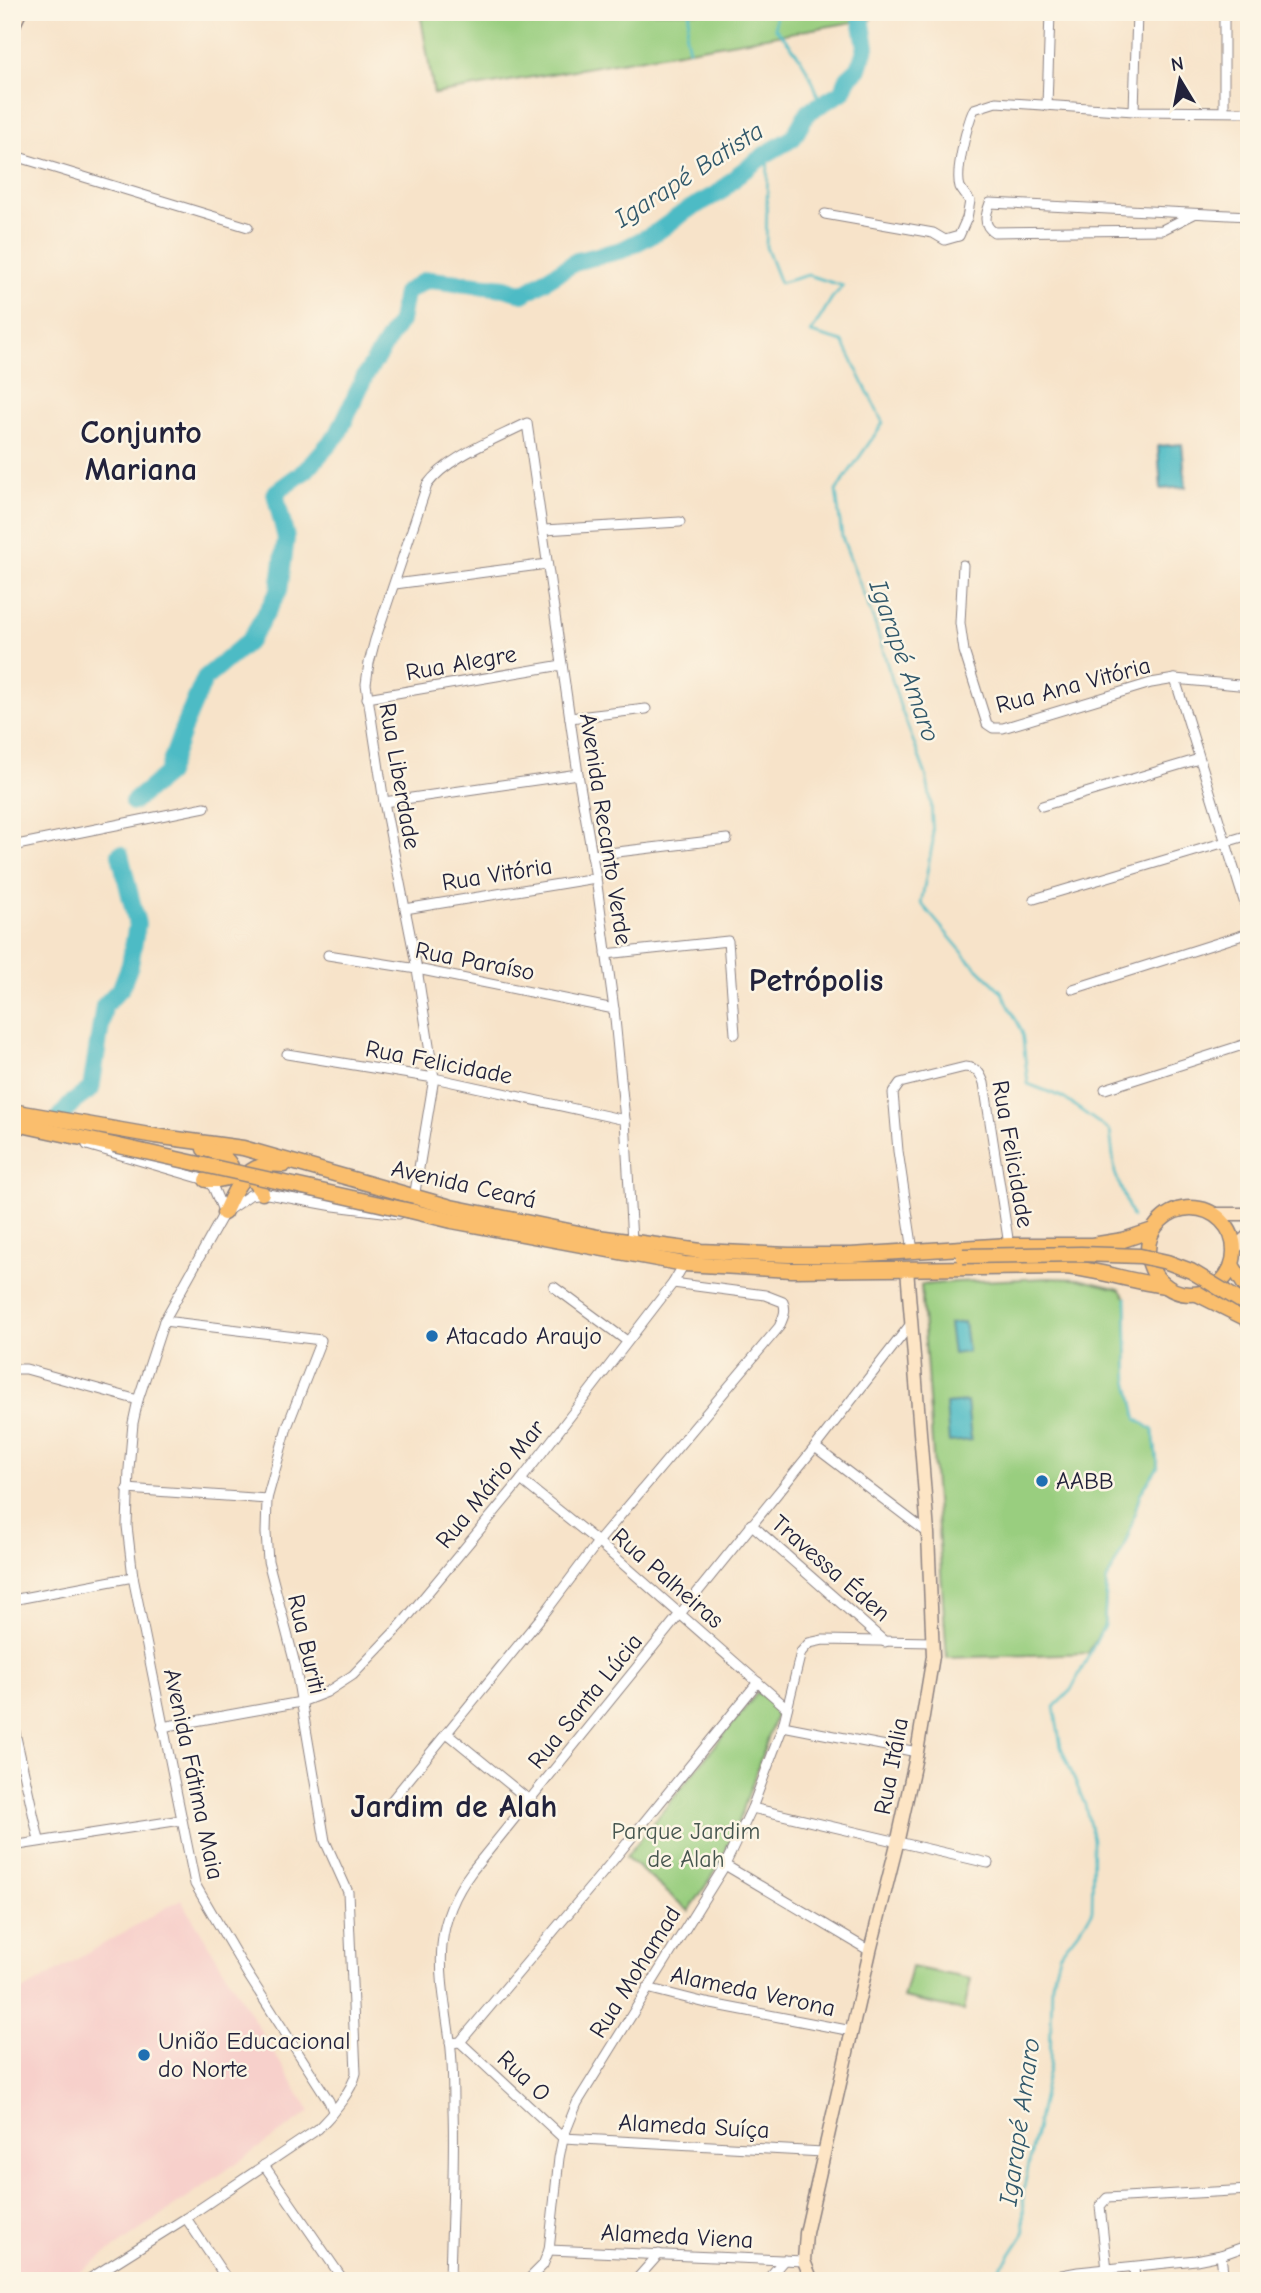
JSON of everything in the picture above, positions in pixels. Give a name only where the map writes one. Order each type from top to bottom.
[{"type":"main road","name":"Avenida Ceará","points":[[12,1111],[243,1148],[320,1171],[414,1208],[598,1237],[701,1251],[789,1255],[918,1251]]},
{"type":"main road","name":"Avenida Ceará","points":[[12,1123],[684,1264],[792,1270],[1065,1267],[1166,1286]]},
{"type":"main road","points":[[155,1136],[216,1152],[228,1160],[231,1166],[228,1178],[206,1180]]},
{"type":"main road","points":[[223,1213],[234,1191],[252,1168],[270,1163],[320,1171]]},
{"type":"main road","points":[[261,1166],[255,1183],[262,1193]]},
{"type":"main road","points":[[1197,1294],[1219,1284],[1232,1265],[1234,1249],[1227,1227],[1213,1214],[1193,1208],[1177,1210],[1163,1217],[1153,1230],[1148,1245],[1149,1261],[1155,1275],[1166,1286],[1181,1293],[1197,1294],[1249,1320]]},
{"type":"main road","points":[[918,1251],[1009,1245],[1107,1243],[1153,1230]]},
{"type":"main road","points":[[918,1251],[963,1256],[1140,1256],[1191,1271],[1249,1306]]},
{"type":"main road","points":[[1232,1265],[1249,1292]]},
{"type":"street","points":[[12,29],[20,12]]},
{"type":"street","points":[[1047,106],[1050,12]]},
{"type":"street","points":[[1134,111],[1137,12]]},
{"type":"street","points":[[1224,12],[1224,111]]},
{"type":"street","points":[[825,214],[933,233],[945,240],[959,236],[967,218],[970,201],[960,186],[962,147],[967,124],[974,109],[996,102],[1134,111],[1249,112]]},
{"type":"street","points":[[12,155],[248,227]]},
{"type":"street","points":[[1194,214],[1163,230],[994,232],[987,226],[986,216],[990,203],[1249,216]]},
{"type":"street","name":"Avenida Recanto Verde","points":[[527,423],[614,1009],[625,1120],[632,1241]]},
{"type":"street","name":"Rua Liberdade","points":[[414,1208],[434,1078],[417,969],[384,802],[367,698],[369,663],[427,485],[435,474],[527,423]]},
{"type":"street","points":[[544,530],[680,522]]},
{"type":"street","points":[[395,584],[547,564]]},
{"type":"street","name":"Rua Ana Vitória","points":[[963,565],[960,623],[964,651],[987,724],[993,728],[1003,729],[1151,683],[1175,679],[1249,686]]},
{"type":"street","name":"Rua Alegre","points":[[367,698],[562,665]]},
{"type":"street","points":[[1175,679],[1249,917]]},
{"type":"street","points":[[570,718],[646,709]]},
{"type":"street","points":[[1042,806],[1199,759]]},
{"type":"street","points":[[384,802],[578,774]]},
{"type":"street","points":[[12,846],[205,807]]},
{"type":"street","points":[[1034,899],[1249,835]]},
{"type":"street","points":[[592,855],[727,839]]},
{"type":"street","name":"Rua Vitória","points":[[405,909],[596,878]]},
{"type":"street","points":[[1073,989],[1249,933]]},
{"type":"street","points":[[606,954],[728,941],[735,1034]]},
{"type":"street","name":"Rua Paraíso","points":[[328,955],[417,969],[614,1009]]},
{"type":"street","points":[[1105,1089],[1249,1043]]},
{"type":"street","name":"Rua Felicidade","points":[[287,1054],[434,1078],[625,1120]]},
{"type":"street","name":"Rua Felicidade","points":[[918,1251],[898,1151],[892,1093],[900,1083],[965,1067],[974,1068],[980,1073],[984,1083],[1009,1245]]},
{"type":"street","name":"Avenida Ceará","points":[[68,1135],[83,1144],[206,1180]]},
{"type":"street","points":[[206,1180],[213,1187],[223,1213],[250,1195],[262,1193]]},
{"type":"street","name":"Avenida Ceará","points":[[262,1193],[397,1214],[414,1208]]},
{"type":"street","name":"Avenida Fátima Maia","points":[[223,1213],[164,1321],[138,1400],[133,1423],[127,1489],[127,1526],[133,1577],[195,1884],[332,2111]]},
{"type":"street","points":[[1213,1214],[1249,1214]]},
{"type":"street","points":[[1234,1249],[1249,1236]]},
{"type":"street","name":"Rua Mário Mar","points":[[162,1727],[301,1702],[327,1692],[353,1675],[400,1626],[522,1480],[673,1283],[684,1264]]},
{"type":"street","name":"Rua Itália","points":[[804,2261],[806,2233],[823,2152],[917,1752],[933,1642],[928,1533],[907,1269]]},
{"type":"street","points":[[392,1800],[547,1610],[598,1542],[779,1327],[785,1313],[783,1302],[765,1295],[673,1283]]},
{"type":"street","points":[[554,1287],[627,1341]]},
{"type":"street","name":"Rua Buriti","points":[[164,1321],[321,1340],[287,1427],[267,1499],[266,1533],[268,1561],[295,1664],[325,1841],[348,1892],[356,2073],[351,2089],[332,2111]]},
{"type":"street","name":"Rua Santa Lúcia","points":[[450,2281],[455,2043],[441,1982],[441,1957],[449,1910],[458,1889],[911,1325]]},
{"type":"street","points":[[12,1369],[26,1369],[138,1400]]},
{"type":"street","points":[[815,1447],[928,1533]]},
{"type":"street","name":"Rua Palheiras","points":[[522,1480],[598,1542],[787,1708]]},
{"type":"street","points":[[127,1489],[267,1499]]},
{"type":"street","name":"Travessa Éden","points":[[751,1524],[885,1642]]},
{"type":"street","points":[[12,1600],[133,1577]]},
{"type":"street","name":"Rua Mohamad","points":[[549,2249],[563,2138],[581,2096],[725,1865],[752,1808],[783,1726],[801,1652],[809,1643],[823,1640],[933,1642]]},
{"type":"street","points":[[455,2043],[610,1864],[758,1682]]},
{"type":"street","points":[[12,1719],[39,1840]]},
{"type":"street","points":[[783,1726],[917,1752]]},
{"type":"street","points":[[447,1732],[529,1801]]},
{"type":"street","points":[[752,1808],[988,1863]]},
{"type":"street","points":[[12,1846],[181,1821]]},
{"type":"street","points":[[725,1865],[870,1951]]},
{"type":"street","name":"Alameda Verona","points":[[647,1988],[706,2003],[852,2031]]},
{"type":"street","name":"Rua O","points":[[455,2043],[563,2138]]},
{"type":"street","points":[[86,2281],[186,2218],[318,2129],[332,2111]]},
{"type":"street","name":"Alameda Suíça","points":[[563,2138],[823,2152]]},
{"type":"street","points":[[264,2165],[344,2281]]},
{"type":"street","points":[[1107,2270],[1100,2206],[1107,2198],[1249,2190]]},
{"type":"street","points":[[186,2218],[228,2281]]},
{"type":"street","points":[[1049,2281],[1062,2275],[1221,2255],[1249,2245]]},
{"type":"street","points":[[527,2281],[543,2265],[549,2249]]},
{"type":"street","name":"Alameda Viena","points":[[549,2249],[804,2261]]},
{"type":"street","points":[[635,2281],[659,2254]]},
{"type":"street","points":[[1221,2255],[1224,2281]]},
{"type":"street","points":[[766,2281],[784,2260]]},
{"type":"street","points":[[804,2261],[812,2281]]},
{"type":"street","points":[[1134,2267],[1135,2281]]},
{"type":"shaded area","name":"União Educacional do Norte","points":[[181,1899],[310,2112],[67,2281],[12,2281],[12,1997]]},
{"type":"green space","points":[[420,12],[870,12],[871,19],[434,94]]},
{"type":"green space","name":"AABB","points":[[1048,1278],[1078,1279],[1119,1289],[1126,1298],[1128,1379],[1137,1419],[1153,1430],[1158,1467],[1140,1494],[1127,1541],[1107,1580],[1104,1626],[1088,1653],[947,1658],[921,1285]]},
{"type":"green space","name":"Parque Jardim de Alah","points":[[758,1692],[778,1709],[742,1813],[720,1864],[689,1911],[626,1857]]},
{"type":"green space","points":[[911,1967],[971,1979],[964,2011],[903,1998]]},
{"type":"water","points":[[1182,444],[1186,487],[1161,489],[1158,446]]},
{"type":"water","points":[[964,1322],[968,1352],[953,1354],[949,1324]]},
{"type":"water","points":[[967,1402],[971,1440],[949,1442],[946,1404]]},
{"type":"waterway","points":[[689,50],[686,36],[690,12]]},
{"type":"waterway","points":[[776,12],[775,28],[804,64],[814,83],[820,105]]},
{"type":"waterway","name":"Igarapé Batista","points":[[133,802],[167,774],[205,678],[250,640],[279,591],[286,538],[275,493],[306,470],[338,434],[365,376],[400,321],[405,293],[430,280],[505,288],[523,294],[577,261],[622,250],[657,232],[686,211],[720,192],[766,154],[793,138],[808,112],[842,92],[848,78],[859,68],[866,47],[860,12]]},
{"type":"waterway","name":"Igarapé Amaro","points":[[768,154],[766,247],[780,283],[808,275],[843,286],[832,298],[811,333],[843,342],[883,423],[836,491],[842,537],[875,624],[900,706],[926,775],[931,802],[933,841],[921,903],[969,960],[1001,991],[1022,1031],[1028,1084],[1062,1097],[1110,1131],[1115,1173],[1132,1217]]},
{"type":"waterway","name":"Igarapé Batista","points":[[58,1120],[72,1103],[91,1089],[104,1006],[121,988],[130,965],[137,924],[120,854]]},
{"type":"waterway","name":"Igarapé Amaro","points":[[988,2281],[1005,2262],[1024,2233],[1023,2192],[1050,2064],[1052,1982],[1059,1955],[1092,1913],[1093,1839],[1085,1805],[1061,1747],[1054,1707],[1071,1690],[1104,1626],[1107,1580],[1127,1541],[1140,1494],[1158,1467],[1153,1430],[1137,1419],[1128,1379],[1126,1298]]},
{"type":"place","name":"Atacado Araujo","points":[[432,1336]]},
{"type":"place","name":"AABB","points":[[1042,1481]]},
{"type":"place","name":"União Educacional do Norte","points":[[144,2055]]},
{"type":"district","name":"Conjunto Mariana","points":[[141,450]]},
{"type":"district","name":"Petrópolis","points":[[816,980]]},
{"type":"district","name":"Jardim de Alah","points":[[454,1806]]}]
